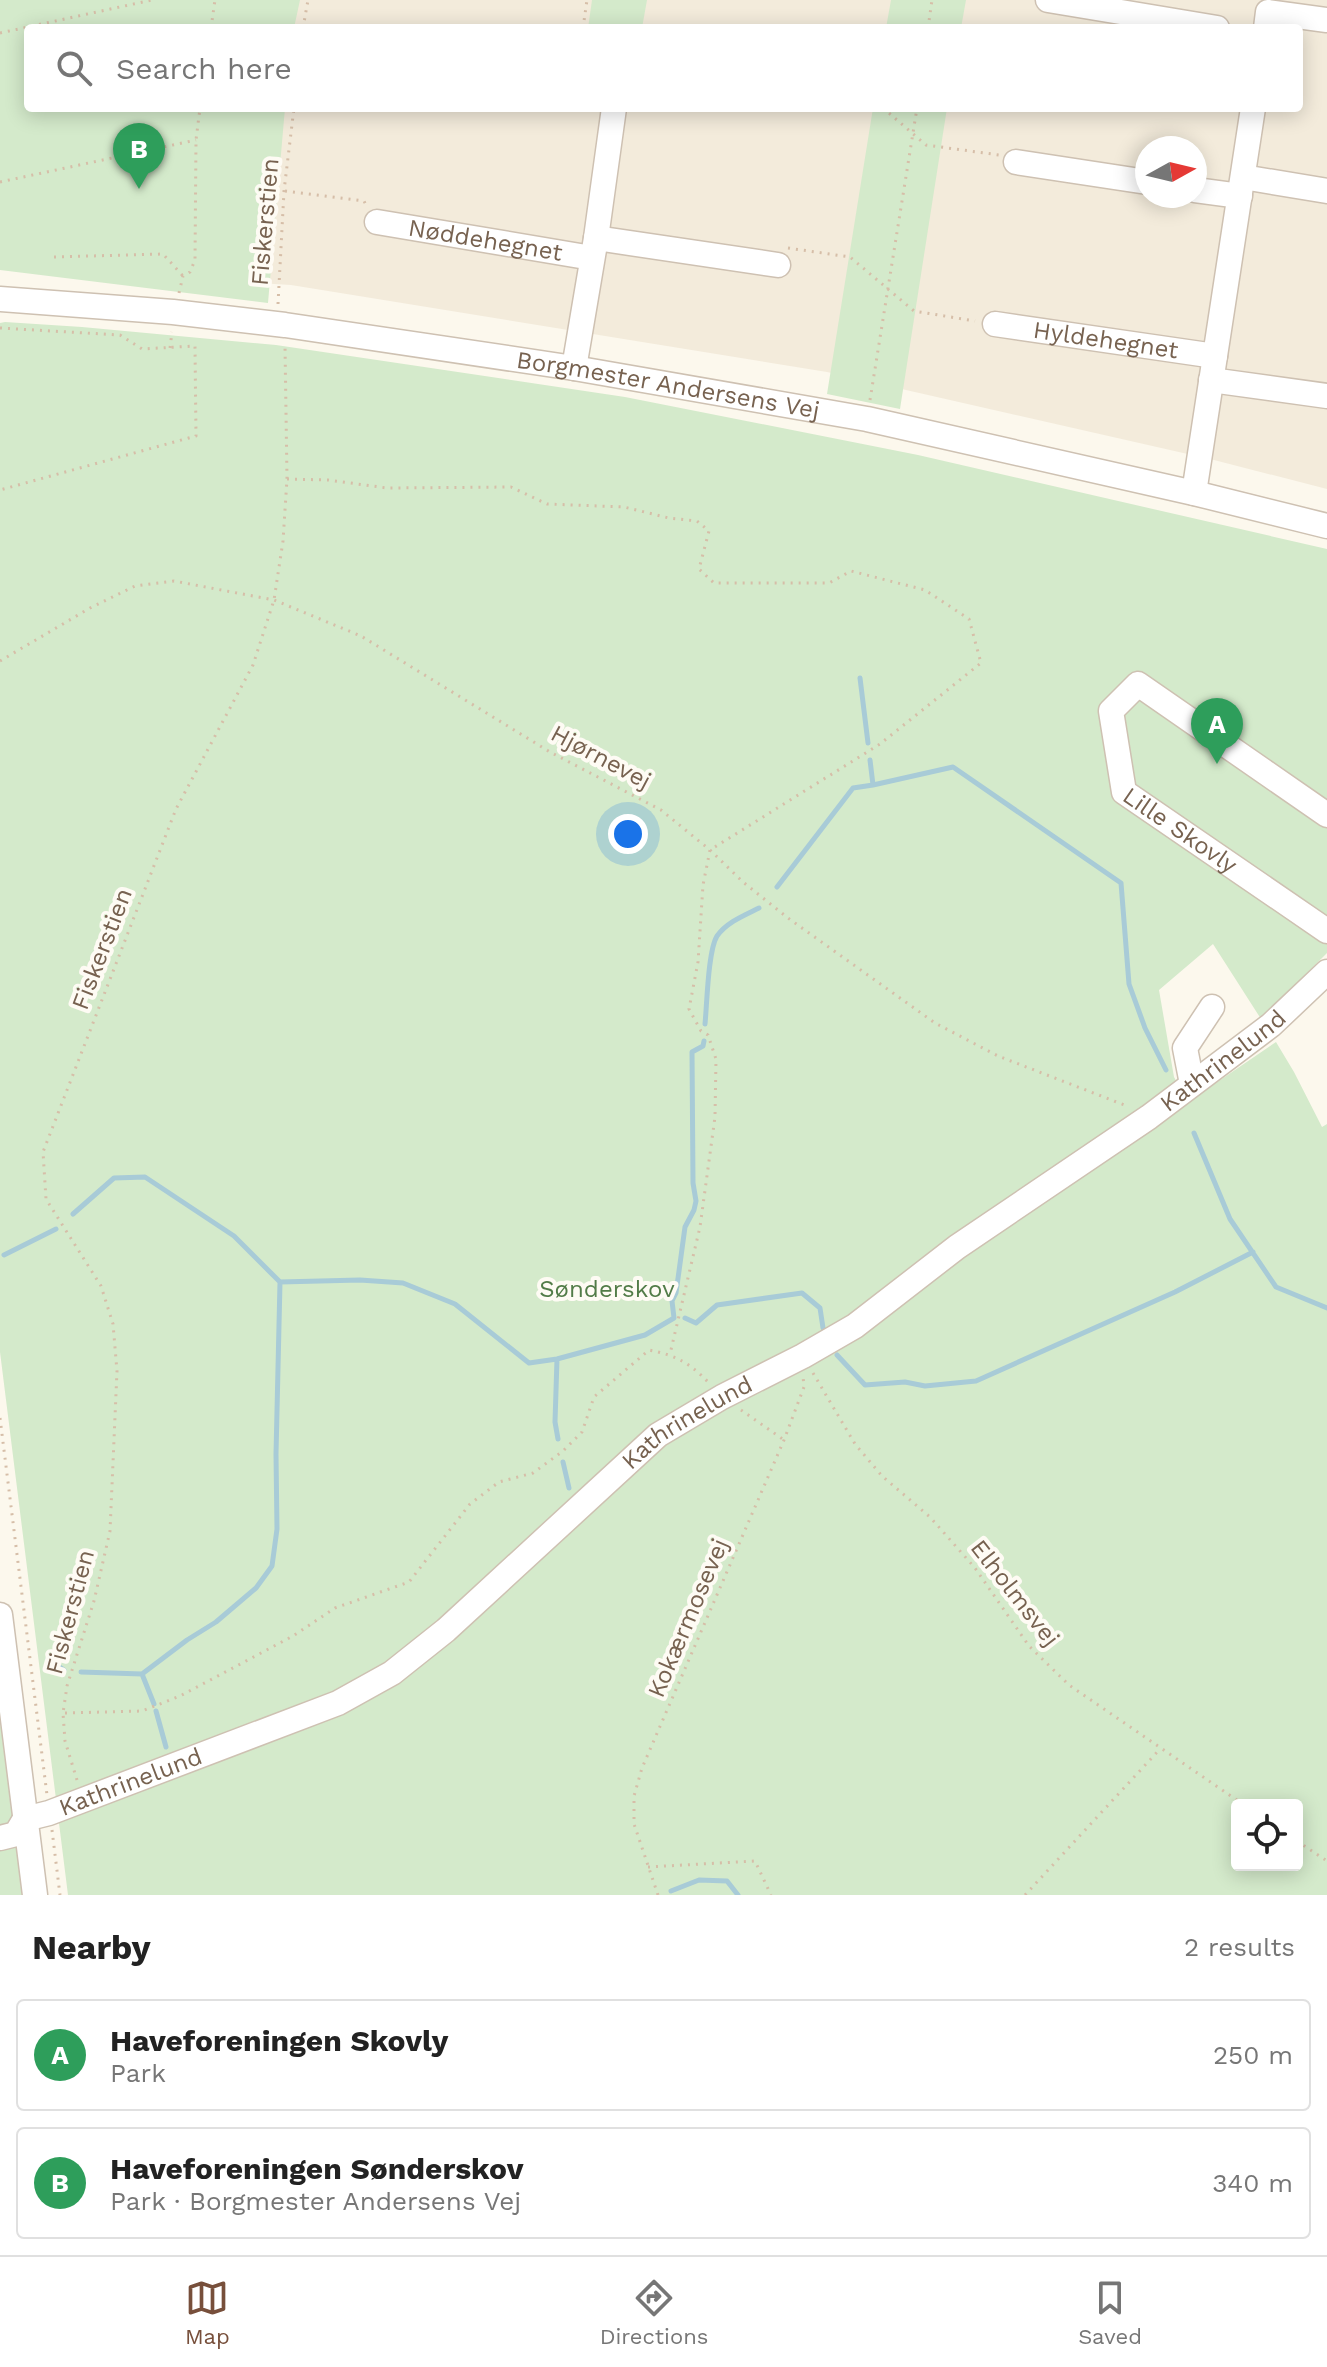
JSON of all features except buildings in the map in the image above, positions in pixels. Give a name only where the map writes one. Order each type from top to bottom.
[{"type":"street","points":[[1048,0],[1193,24]]},
{"type":"street","points":[[1266,24],[1268,12],[1327,20]]},
{"type":"street","name":"Nøddehegnet","points":[[574,368],[613,112]]},
{"type":"street","points":[[1194,493],[1252,112]]},
{"type":"street","points":[[1016,162],[1135,180]]},
{"type":"street","points":[[1207,189],[1241,187],[1327,191]]},
{"type":"street","name":"Nøddehegnet","points":[[377,222],[594,248],[778,265]]},
{"type":"street","name":"Borgmester Andersens Vej","points":[[0,299],[173,312],[285,325],[574,368],[867,419],[1327,526]]},
{"type":"street","name":"Hyldehegnet","points":[[995,324],[1213,368],[1327,396]]},
{"type":"street","name":"Lille Skovly","points":[[1327,815],[1138,684],[1111,711],[1124,792],[1327,931]]},
{"type":"street","name":"Kathrinelund","points":[[25,1819],[49,1813],[338,1703],[392,1673],[446,1630],[658,1435],[855,1326],[957,1247],[1149,1117],[1271,1025],[1327,972]]},
{"type":"street","points":[[1192,1084],[1185,1048],[1212,1007]]},
{"type":"street","points":[[0,1615],[35,1895]]},
{"type":"street","points":[[0,1838],[16,1834],[25,1819]]},
{"type":"path","points":[[41,24],[152,0]]},
{"type":"path","points":[[212,24],[215,0]]},
{"type":"path","points":[[304,24],[308,0]]},
{"type":"path","points":[[584,24],[587,0]]},
{"type":"path","points":[[929,24],[932,0]]},
{"type":"path","points":[[0,33],[24,28]]},
{"type":"path","points":[[173,312],[183,276],[190,272],[195,260],[196,140],[200,112]]},
{"type":"path","name":"Fiskerstien","points":[[83,1799],[65,1741],[63,1713],[67,1686],[94,1601],[110,1531],[117,1371],[113,1324],[101,1286],[46,1199],[43,1152],[176,809],[253,665],[274,600],[283,541],[287,479],[285,325],[277,300],[284,191],[294,112]]},
{"type":"path","points":[[888,112],[926,145],[1012,157],[1016,162]]},
{"type":"path","points":[[867,419],[917,112]]},
{"type":"path","points":[[0,182],[196,140]]},
{"type":"path","points":[[284,191],[364,201],[377,222]]},
{"type":"path","points":[[778,265],[784,247],[850,257],[914,311],[995,324]]},
{"type":"path","points":[[54,257],[163,254],[183,276]]},
{"type":"path","points":[[0,328],[120,335],[142,349],[195,346],[196,436],[0,490]]},
{"type":"path","points":[[287,479],[328,480],[387,488],[511,487],[547,504],[624,507],[697,521],[709,531],[699,569],[714,583],[829,583],[851,571],[925,590],[969,619],[981,663],[880,744],[710,850],[703,885],[698,962],[689,1009],[701,1031],[708,1035],[716,1059],[715,1117],[700,1227],[670,1354]]},
{"type":"path","name":"Hjørnevej","points":[[0,661],[90,608],[135,586],[174,581],[274,600],[361,636],[550,752],[661,810],[788,918],[935,1023],[998,1056],[1149,1117]]},
{"type":"path","points":[[63,1713],[142,1711],[180,1696],[293,1636],[335,1608],[409,1582],[470,1504],[499,1482],[533,1473],[563,1451],[582,1432],[594,1397],[649,1350],[670,1354],[698,1372],[722,1397],[784,1440]]},
{"type":"path","name":"Kokærmosevej","points":[[658,1895],[634,1824],[634,1796],[642,1768],[784,1440],[804,1387],[803,1356]]},
{"type":"path","name":"Elholmsvej","points":[[803,1356],[855,1444],[882,1476],[930,1517],[975,1568],[1029,1646],[1069,1685],[1235,1799]]},
{"type":"path","points":[[0,1418],[60,1895]]},
{"type":"path","points":[[1025,1895],[1160,1749]]},
{"type":"path","points":[[1303,1845],[1327,1861]]},
{"type":"path","points":[[647,1867],[755,1861],[771,1895]]},
{"type":"shaded area","points":[[0,0],[1327,0],[1327,489],[1214,460],[827,372],[291,285],[0,267]]},
{"type":"green space","points":[[0,0],[300,0],[295,24],[24,24],[24,112],[285,112],[268,303],[0,270]]},
{"type":"green space","points":[[592,0],[647,0],[643,24],[589,24]]},
{"type":"green space","points":[[891,0],[966,0],[962,24],[887,24]]},
{"type":"green space","points":[[872,112],[946,112],[900,409],[827,394]]},
{"type":"green space","name":"Sønderskov","points":[[0,323],[82,327],[276,345],[625,397],[918,455],[1327,549],[1327,953],[1261,1019],[1213,944],[1159,990],[1174,1077],[1188,1102],[1276,1042],[1322,1127],[1327,1124],[1327,1895],[68,1895],[0,1352]]},
{"type":"green space","points":[[0,1720],[22,1895],[0,1895]]},
{"type":"waterway","points":[[860,678],[868,743]]},
{"type":"waterway","points":[[870,760],[873,785],[953,767],[1121,883],[1129,984],[1145,1028],[1166,1070]]},
{"type":"waterway","points":[[777,887],[853,788],[873,785]]},
{"type":"waterway","points":[[705,1024],[710,965],[717,936],[731,923],[759,908]]},
{"type":"waterway","points":[[73,1214],[114,1178],[145,1177],[234,1236],[280,1282],[360,1280],[403,1283],[455,1304],[529,1363],[557,1359],[645,1335],[674,1318],[672,1301],[676,1293],[685,1227],[696,1201],[693,1183],[692,1052],[703,1046],[704,1041]]},
{"type":"waterway","points":[[1194,1133],[1230,1219],[1276,1287],[1327,1308]]},
{"type":"waterway","points":[[4,1255],[56,1229]]},
{"type":"waterway","points":[[837,1355],[865,1385],[905,1382],[925,1386],[976,1381],[1175,1292],[1253,1252]]},
{"type":"waterway","points":[[81,1672],[142,1674],[216,1622],[256,1588],[272,1566],[277,1529],[280,1282]]},
{"type":"waterway","points":[[685,1318],[696,1323],[717,1305],[802,1293],[820,1308],[823,1328]]},
{"type":"waterway","points":[[557,1359],[555,1422],[558,1439]]},
{"type":"waterway","points":[[563,1462],[569,1488]]},
{"type":"waterway","points":[[48,1659],[64,1670]]},
{"type":"waterway","points":[[142,1674],[154,1704]]},
{"type":"waterway","points":[[156,1711],[166,1747]]},
{"type":"waterway","points":[[671,1891],[699,1880],[727,1881],[738,1895]]},
{"type":"place","name":"Haveforeningen Sønderskov","points":[[139,189]]},
{"type":"place","name":"Haveforeningen Skovly","points":[[1217,764]]}]
